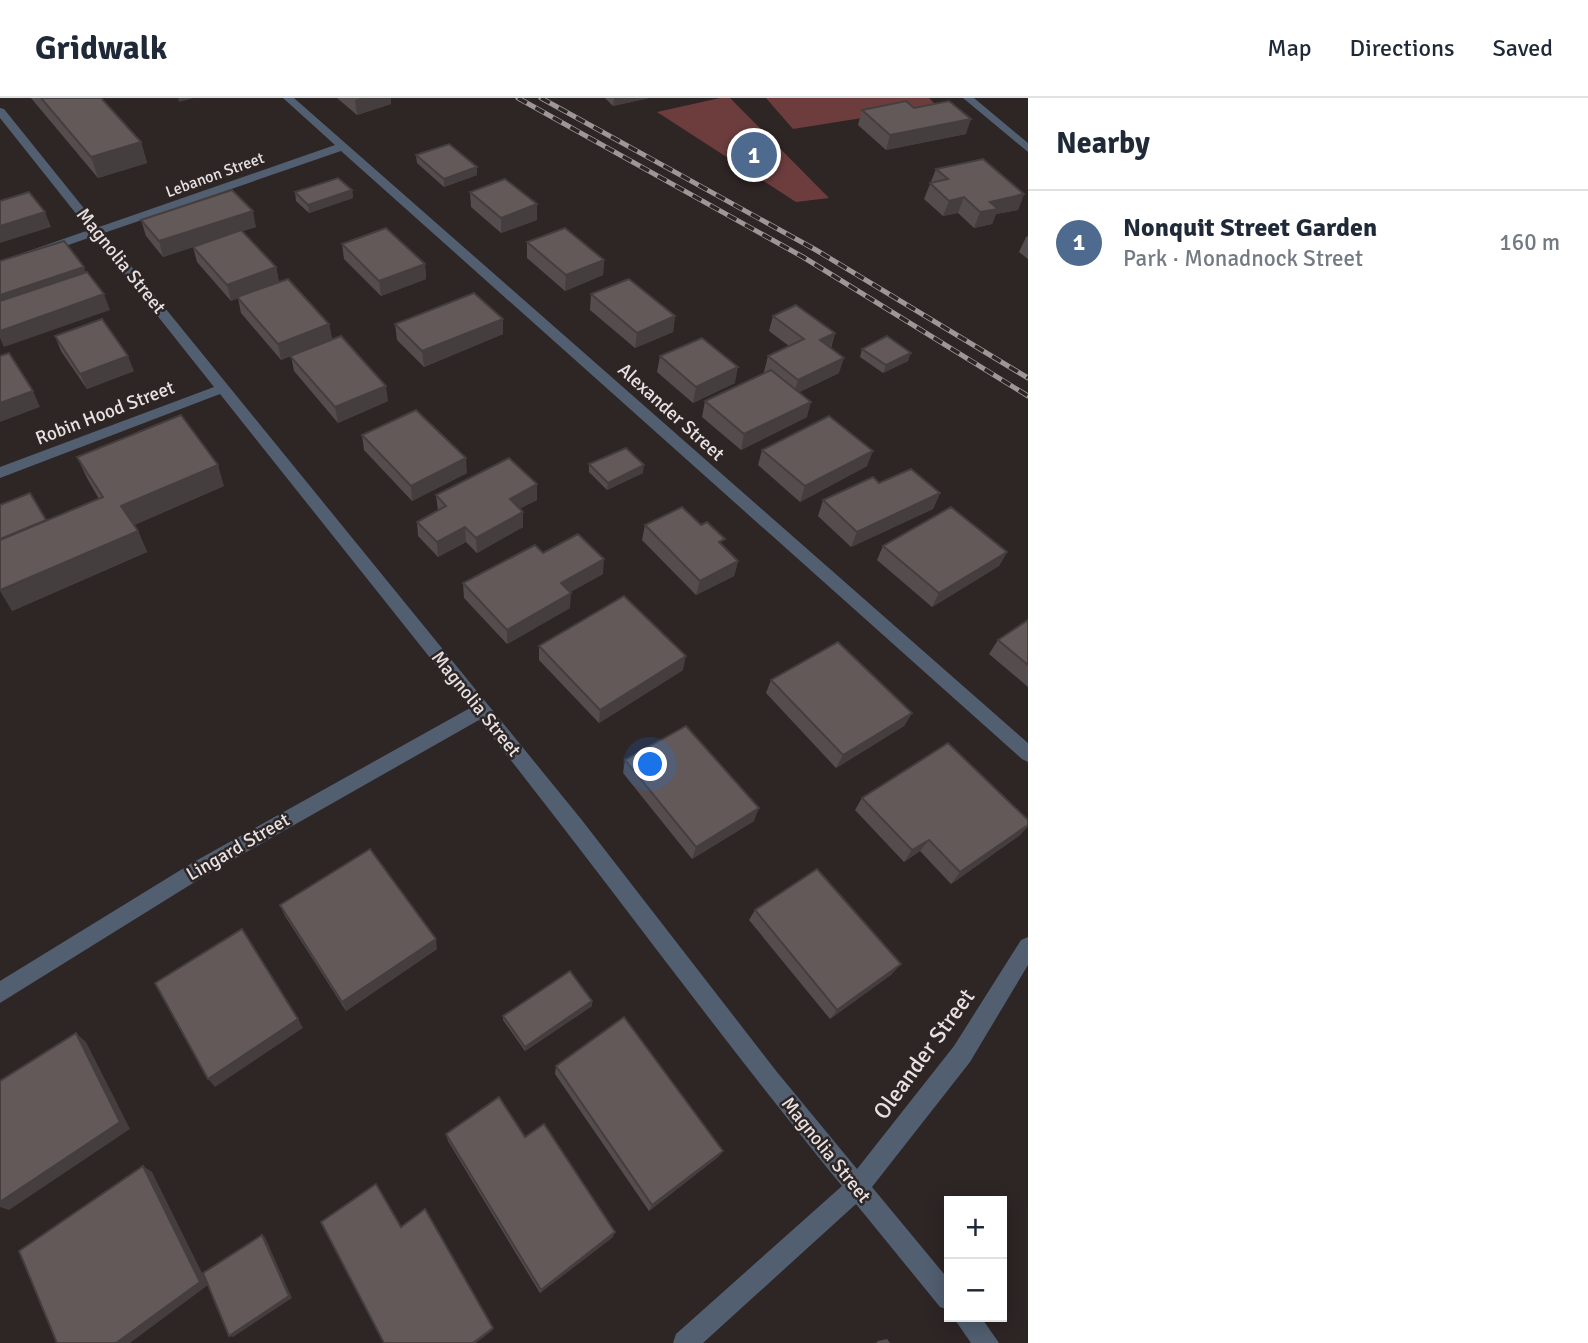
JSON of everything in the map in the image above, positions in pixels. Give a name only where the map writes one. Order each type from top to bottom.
[{"type":"street","name":"Alexander Street","points":[[288,98],[1028,754]]},
{"type":"street","points":[[968,98],[1028,149]]},
{"type":"street","name":"Magnolia Street","points":[[0,111],[7,132],[99,233],[574,825],[769,1080],[944,1292]]},
{"type":"street","name":"Lebanon Street","points":[[0,265],[99,233],[343,146]]},
{"type":"street","name":"Robin Hood Street","points":[[0,473],[224,388]]},
{"type":"street","name":"Lingard Street","points":[[0,993],[198,869],[481,710]]},
{"type":"street","name":"Oleander Street","points":[[685,1343],[857,1188],[962,1054],[1028,947]]},
{"type":"street","points":[[969,1322],[987,1343]]},
{"type":"shaded area","points":[[730,98],[829,198],[796,202],[657,112]]},
{"type":"shaded area","points":[[766,98],[929,98],[937,106],[793,129]]},
{"type":"building","points":[[41,98],[101,98],[141,142],[91,157]]},
{"type":"building","points":[[906,101],[914,108],[949,101],[971,119],[890,135],[862,110]]},
{"type":"building","points":[[449,144],[477,167],[444,179],[416,155]]},
{"type":"building","points":[[983,159],[1024,194],[990,202],[998,209],[980,212],[964,197],[949,201],[930,183],[948,179],[936,169]]},
{"type":"building","points":[[338,178],[352,190],[308,205],[295,192]]},
{"type":"building","points":[[505,179],[537,204],[501,218],[470,192]]},
{"type":"building","points":[[232,190],[253,211],[159,241],[141,220]]},
{"type":"building","points":[[29,192],[45,212],[0,226],[0,201]]},
{"type":"building","points":[[386,228],[425,264],[379,281],[342,244]]},
{"type":"building","points":[[565,228],[604,260],[566,275],[527,242]]},
{"type":"building","points":[[241,230],[276,267],[227,285],[193,247]]},
{"type":"building","points":[[64,241],[84,267],[0,295],[0,261]]},
{"type":"building","points":[[87,272],[104,294],[0,331],[0,301]]},
{"type":"building","points":[[288,279],[329,324],[278,344],[237,297]]},
{"type":"building","points":[[629,279],[675,316],[637,333],[591,294]]},
{"type":"building","points":[[474,293],[503,319],[422,351],[395,324]]},
{"type":"building","points":[[796,305],[835,333],[820,340],[844,358],[798,380],[768,356],[804,339],[773,316]]},
{"type":"building","points":[[102,319],[128,356],[80,374],[55,336]]},
{"type":"building","points":[[341,336],[386,386],[335,407],[290,356]]},
{"type":"building","points":[[887,336],[911,353],[886,365],[862,349]]},
{"type":"building","points":[[702,338],[738,367],[696,387],[660,356]]},
{"type":"building","points":[[9,353],[33,391],[0,403],[0,356]]},
{"type":"building","points":[[771,370],[811,402],[744,434],[705,401]]},
{"type":"building","points":[[416,410],[466,458],[411,486],[362,435]]},
{"type":"building","points":[[181,415],[218,465],[121,506],[138,531],[0,590],[0,540],[103,497],[77,457]]},
{"type":"building","points":[[829,416],[873,451],[805,486],[762,450]]},
{"type":"building","points":[[626,448],[644,465],[608,483],[589,464]]},
{"type":"building","points":[[509,458],[537,484],[510,499],[523,512],[476,538],[465,527],[437,542],[417,522],[446,506],[436,495]]},
{"type":"building","points":[[911,469],[940,493],[857,532],[823,500],[873,477],[879,483]]},
{"type":"building","points":[[30,493],[46,520],[0,539],[0,505]]},
{"type":"building","points":[[682,507],[701,525],[707,522],[725,539],[719,542],[738,561],[700,581],[645,525]]},
{"type":"building","points":[[951,507],[1007,552],[939,593],[883,546]]},
{"type":"building","points":[[578,534],[604,559],[561,583],[571,593],[507,630],[463,583],[535,545],[543,553]]},
{"type":"building","points":[[624,596],[686,656],[600,710],[539,646]]},
{"type":"building","points":[[1028,620],[1028,665],[998,640]]},
{"type":"building","points":[[838,642],[912,713],[843,755],[771,680]]},
{"type":"building","points":[[686,726],[759,808],[696,847],[625,760]]},
{"type":"building","points":[[948,743],[1028,820],[1028,825],[960,872],[929,840],[912,850],[862,798]]},
{"type":"building","points":[[370,849],[436,939],[342,1002],[280,905]]},
{"type":"building","points":[[817,869],[901,964],[837,1010],[755,910]]},
{"type":"building","points":[[242,929],[298,1019],[208,1079],[155,983]]},
{"type":"building","points":[[570,971],[592,1001],[525,1047],[503,1016]]},
{"type":"building","points":[[624,1017],[723,1151],[652,1205],[556,1066]]},
{"type":"building","points":[[76,1033],[120,1122],[0,1202],[0,1081]]},
{"type":"building","points":[[499,1097],[525,1137],[544,1124],[615,1232],[541,1290],[446,1134]]},
{"type":"building","points":[[143,1166],[200,1282],[116,1343],[57,1343],[19,1251]]},
{"type":"building","points":[[376,1184],[401,1227],[425,1209],[493,1328],[473,1343],[384,1343],[321,1222]]},
{"type":"building","points":[[262,1235],[289,1296],[229,1336],[203,1273]]},
{"type":"railway","points":[[518,98],[803,257],[1028,396]]},
{"type":"railway","points":[[541,98],[816,250],[1028,378]]},
{"type":"place","name":"Nonquit Street Garden","points":[[754,155]]}]
